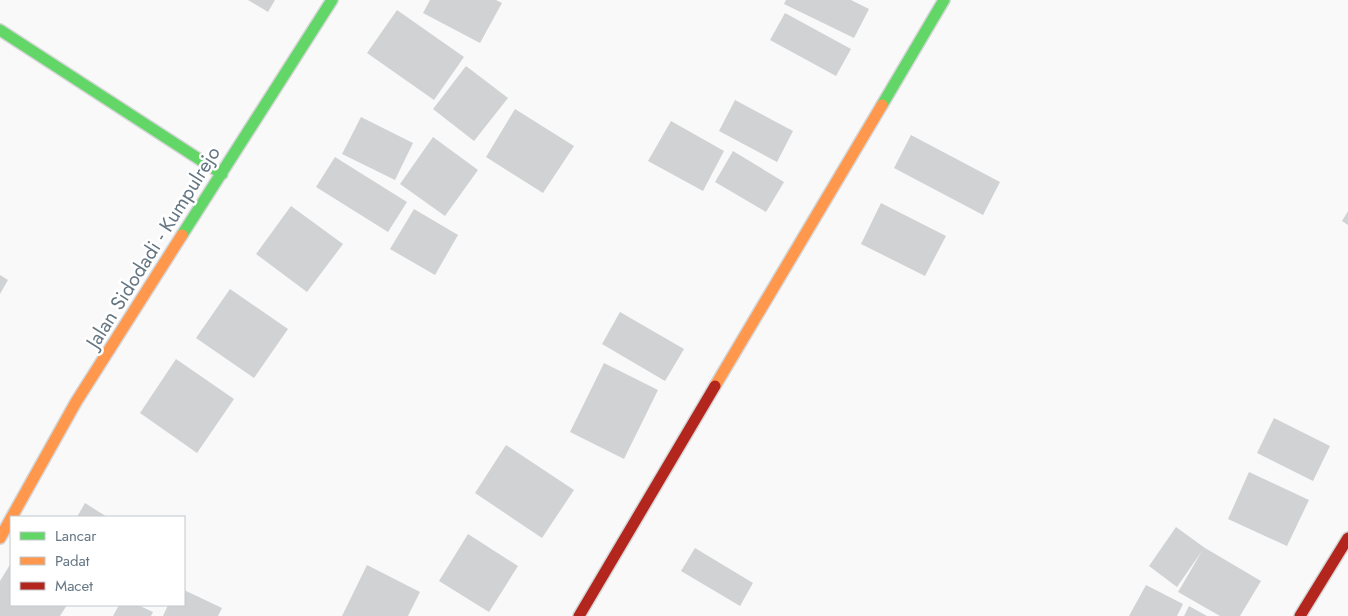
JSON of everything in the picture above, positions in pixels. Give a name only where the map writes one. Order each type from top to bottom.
[{"type":"street","name":"Jalan Sidodadi - Kumpulrejo","points":[[12,516],[76,402],[332,0]]},
{"type":"street","points":[[579,616],[944,0]]},
{"type":"street","points":[[0,30],[222,174]]},
{"type":"street","name":"Jalan Sidodadi - Kumpulrejo","points":[[0,538],[10,520]]},
{"type":"street","points":[[1300,616],[1348,538]]},
{"type":"building","points":[[248,0],[275,0],[268,12]]},
{"type":"building","points":[[430,0],[496,0],[502,3],[480,43],[423,13]]},
{"type":"building","points":[[786,0],[851,0],[869,9],[854,38],[784,4]]},
{"type":"building","points":[[397,10],[464,57],[434,100],[367,53]]},
{"type":"building","points":[[785,13],[851,49],[836,76],[770,40]]},
{"type":"building","points":[[466,66],[508,98],[474,141],[433,109]]},
{"type":"building","points":[[735,100],[793,131],[777,162],[719,131]]},
{"type":"building","points":[[515,109],[574,146],[543,193],[486,157]]},
{"type":"building","points":[[361,117],[413,143],[395,180],[342,154]]},
{"type":"building","points":[[671,121],[724,151],[703,191],[648,161]]},
{"type":"building","points":[[911,135],[1000,182],[983,215],[894,168]]},
{"type":"building","points":[[433,137],[478,170],[445,216],[400,184]]},
{"type":"building","points":[[733,151],[784,182],[766,212],[715,182]]},
{"type":"building","points":[[335,157],[407,202],[388,232],[316,187]]},
{"type":"building","points":[[881,203],[946,236],[925,276],[861,244]]},
{"type":"building","points":[[291,206],[343,244],[307,292],[256,254]]},
{"type":"building","points":[[414,209],[458,235],[435,275],[390,249]]},
{"type":"building","points":[[1348,211],[1348,225],[1342,221]]},
{"type":"building","points":[[0,275],[8,280],[0,294]]},
{"type":"building","points":[[230,289],[288,329],[254,378],[196,338]]},
{"type":"building","points":[[620,312],[684,349],[665,381],[602,344]]},
{"type":"building","points":[[176,359],[234,399],[197,453],[140,413]]},
{"type":"building","points":[[604,363],[658,390],[624,459],[570,432]]},
{"type":"building","points":[[1274,418],[1330,446],[1313,481],[1257,453]]},
{"type":"building","points":[[506,445],[574,490],[542,538],[475,493]]},
{"type":"building","points":[[1249,472],[1309,500],[1287,546],[1228,519]]},
{"type":"building","points":[[85,503],[105,516],[78,516]]},
{"type":"building","points":[[1176,527],[1205,548],[1261,581],[1240,616],[1220,616],[1178,592],[1202,551],[1177,587],[1149,566]]},
{"type":"building","points":[[468,534],[518,566],[489,612],[439,581]]},
{"type":"building","points":[[695,548],[753,583],[740,606],[681,571]]},
{"type":"building","points":[[10,565],[10,606],[66,606],[60,616],[0,616],[0,581]]},
{"type":"building","points":[[367,565],[420,592],[408,616],[342,616]]},
{"type":"building","points":[[1146,585],[1183,604],[1177,616],[1129,616]]},
{"type":"building","points":[[185,590],[222,608],[218,616],[163,616],[168,606],[185,606]]},
{"type":"building","points":[[118,606],[140,606],[153,612],[151,616],[113,616]]},
{"type":"building","points":[[1189,606],[1207,616],[1184,616]]},
{"type":"traffic: fast","points":[[182,235],[332,0]]},
{"type":"traffic: fast","points":[[882,105],[944,0]]},
{"type":"traffic: fast","points":[[0,30],[222,174]]},
{"type":"traffic: slow","points":[[715,386],[882,105]]},
{"type":"traffic: slow","points":[[12,516],[76,402],[182,235]]},
{"type":"traffic: slow","points":[[0,538],[10,520]]},
{"type":"traffic: jam","points":[[579,616],[715,386]]},
{"type":"traffic: jam","points":[[1300,616],[1348,538]]}]
